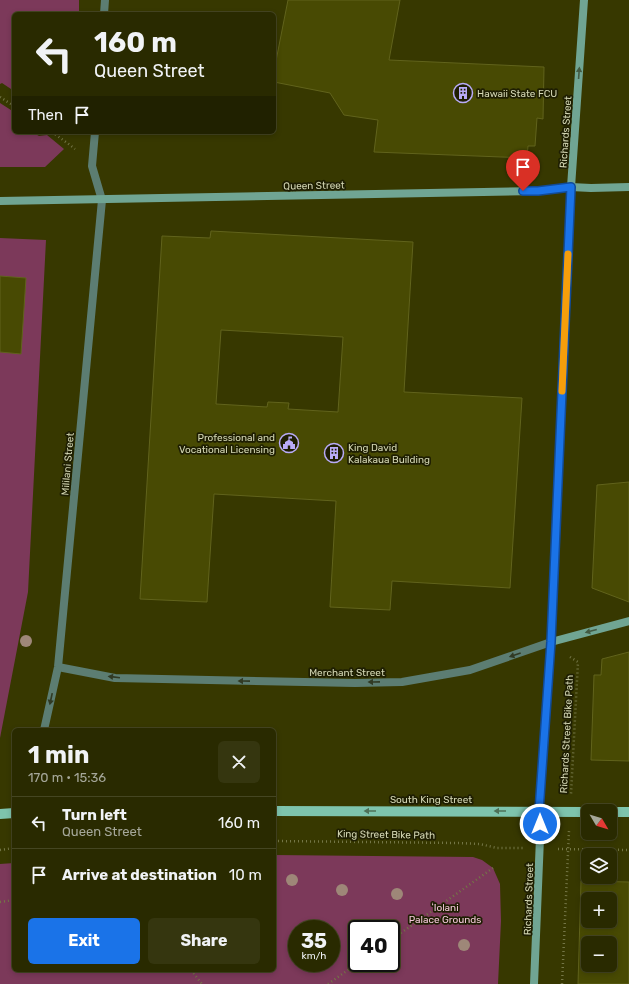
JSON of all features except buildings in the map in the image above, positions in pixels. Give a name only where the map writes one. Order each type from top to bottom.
[{"type":"main road","name":"South King Street","points":[[276,812],[581,812]]},
{"type":"main road","points":[[617,812],[629,812]]},
{"type":"main road","points":[[0,814],[12,813]]},
{"type":"street","points":[[104,12],[105,0]]},
{"type":"street","name":"Richards Street","points":[[534,984],[540,838],[539,811],[551,642],[571,187],[584,0]]},
{"type":"street","points":[[95,134],[92,166],[102,200]]},
{"type":"street","name":"Queen Street","points":[[0,201],[538,191],[571,187],[629,187]]},
{"type":"street","name":"Mililani Street","points":[[44,728],[58,667],[102,200]]},
{"type":"street","name":"Merchant Street","points":[[58,667],[115,678],[355,683],[402,682],[470,670],[551,642],[629,621]]},
{"type":"path","points":[[0,97],[12,105]]},
{"type":"path","points":[[55,134],[70,145],[92,166]]},
{"type":"path","name":"Richards Street Bike Path","points":[[551,642],[578,662],[562,984]]},
{"type":"path","name":"King Street Bike Path","points":[[276,841],[458,843],[480,844],[497,848]]},
{"type":"path","points":[[0,850],[12,848]]},
{"type":"path","points":[[569,850],[629,850]]},
{"type":"path","points":[[400,934],[493,868]]},
{"type":"path","points":[[0,902],[12,900]]},
{"type":"path","points":[[328,984],[348,970]]},
{"type":"path","points":[[193,972],[202,984]]},
{"type":"green space","points":[[0,0],[79,0],[79,12],[12,12],[12,97],[11,89],[2,83],[0,84]]},
{"type":"green space","points":[[0,103],[12,111],[12,134],[36,134],[39,136],[47,135],[64,149],[45,167],[0,167]]},
{"type":"green space","points":[[0,238],[46,240],[28,592],[0,738]]},
{"type":"green space","name":"ʻIolani Palace Grounds","points":[[276,855],[473,857],[482,860],[493,868],[500,884],[501,921],[498,984],[0,984],[0,864],[12,863],[12,972],[276,972]]},
{"type":"slow traffic","points":[[562,391],[568,254]]},
{"type":"place","name":"Hawaii State FCU","points":[[463,93]]},
{"type":"place","name":"Professional and Vocational Licensing","points":[[289,443]]},
{"type":"place","name":"King David Kalakaua Building","points":[[334,453]]},
{"type":"route","points":[[523,191],[538,191],[571,187],[551,642],[539,811],[540,824]]}]
